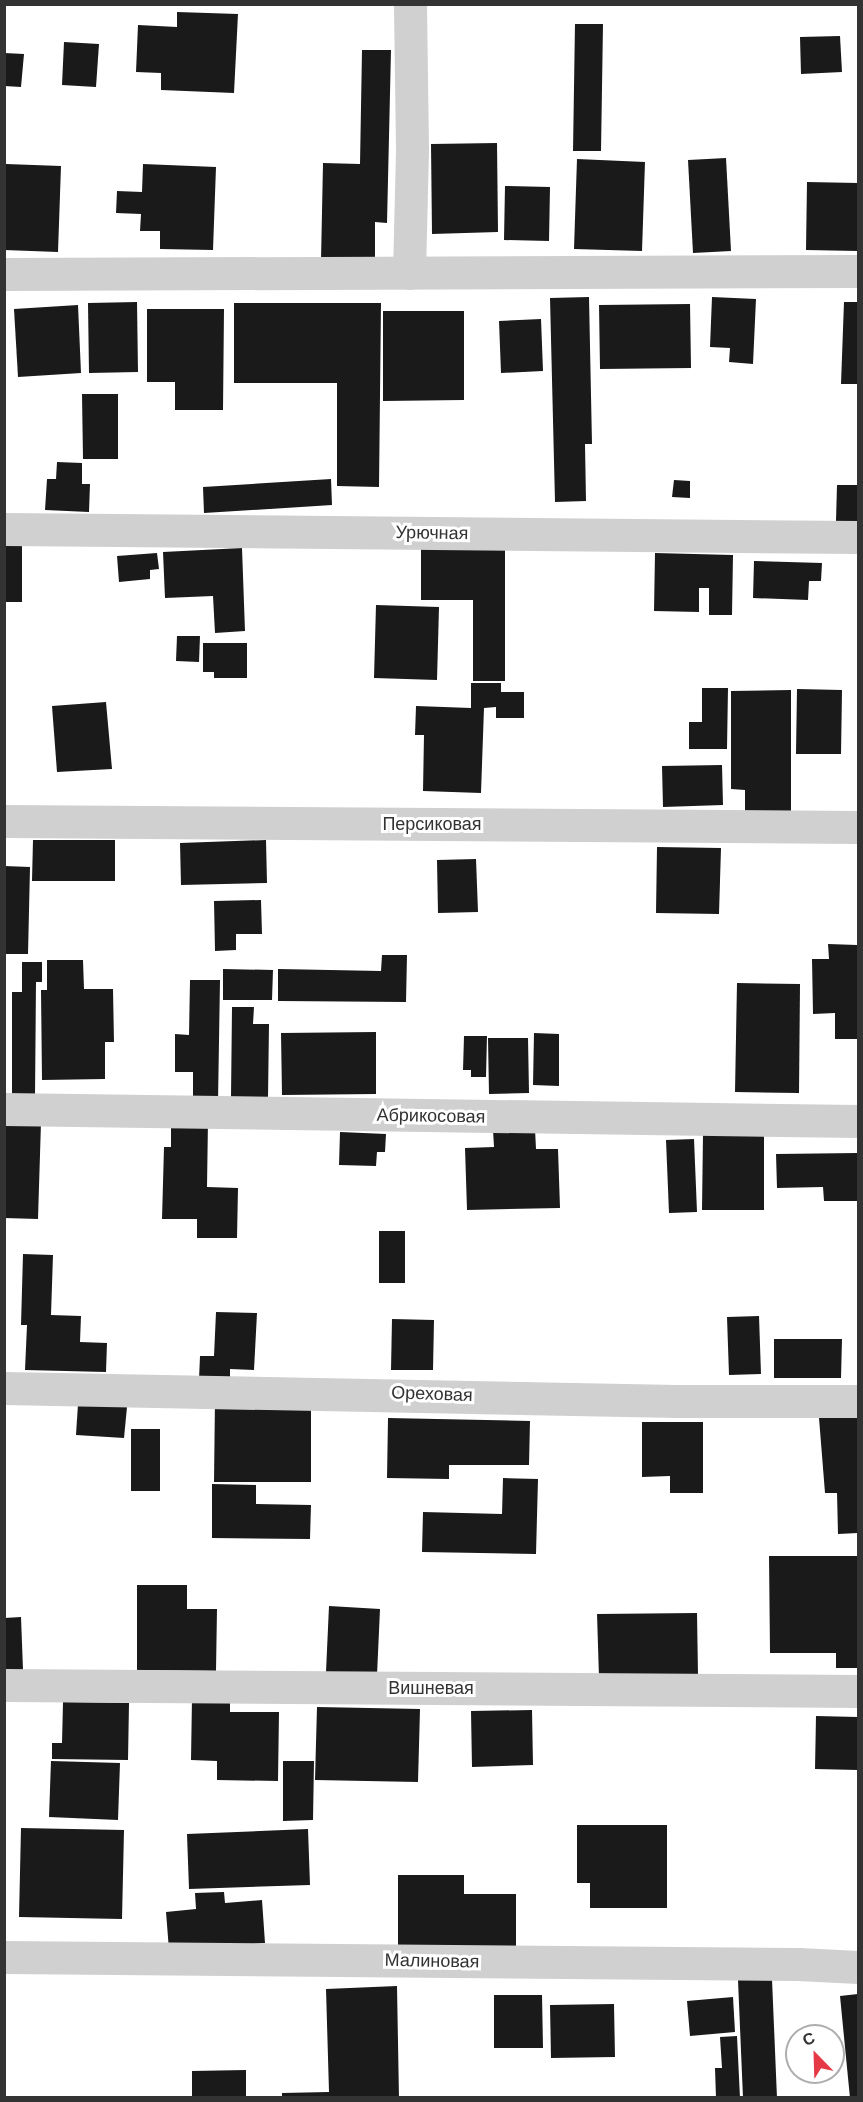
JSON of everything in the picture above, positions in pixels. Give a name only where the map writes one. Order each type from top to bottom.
[{"type":"street","points":[[409,273],[412,148],[410,4]]},
{"type":"street","points":[[4,274],[858,271]]},
{"type":"street","name":"Урючная","points":[[4,529],[858,537]]},
{"type":"street","name":"Персиковая","points":[[4,821],[858,827]]},
{"type":"street","name":"Абрикосовая","points":[[4,1109],[858,1121]]},
{"type":"street","name":"Ореховая","points":[[4,1388],[376,1393],[676,1401],[858,1401]]},
{"type":"street","name":"Вишневая","points":[[4,1685],[858,1691]]},
{"type":"street","name":"Малиновая","points":[[4,1957],[786,1964],[858,1967]]},
{"type":"building","points":[[177,12],[238,14],[234,93],[161,90],[161,73],[136,72],[138,25],[177,27]]},
{"type":"building","points":[[575,24],[603,24],[601,151],[573,151]]},
{"type":"building","points":[[840,36],[842,72],[801,74],[800,37]]},
{"type":"building","points":[[64,42],[99,44],[96,87],[62,85]]},
{"type":"building","points":[[362,50],[391,50],[387,223],[375,222],[375,262],[321,261],[323,163],[360,164]]},
{"type":"building","points":[[4,53],[24,54],[21,87],[4,86]]},
{"type":"building","points":[[497,143],[498,232],[432,234],[431,144]]},
{"type":"building","points":[[726,158],[731,251],[693,253],[688,160]]},
{"type":"building","points":[[577,159],[645,162],[642,251],[574,249]]},
{"type":"building","points":[[6,164],[61,166],[58,252],[4,250]]},
{"type":"building","points":[[143,164],[216,167],[213,250],[160,249],[160,231],[140,231],[141,214],[116,213],[117,191],[142,192]]},
{"type":"building","points":[[807,182],[858,183],[858,251],[806,250]]},
{"type":"building","points":[[505,186],[550,187],[549,241],[504,240]]},
{"type":"building","points":[[589,297],[592,444],[585,444],[586,501],[555,502],[550,298]]},
{"type":"building","points":[[712,297],[756,299],[753,364],[729,362],[730,348],[710,347]]},
{"type":"building","points":[[137,302],[138,372],[89,373],[88,303]]},
{"type":"building","points":[[844,302],[858,302],[858,384],[841,384]]},
{"type":"building","points":[[234,303],[381,303],[379,487],[337,486],[337,383],[234,383]]},
{"type":"building","points":[[690,304],[691,368],[600,369],[599,305]]},
{"type":"building","points":[[78,305],[81,373],[18,377],[14,309]]},
{"type":"building","points":[[147,309],[224,309],[223,410],[175,410],[175,382],[147,382]]},
{"type":"building","points":[[383,311],[464,311],[464,400],[383,401]]},
{"type":"building","points":[[541,319],[543,371],[501,373],[499,321]]},
{"type":"building","points":[[82,394],[118,394],[118,459],[83,459]]},
{"type":"building","points":[[57,462],[82,463],[82,484],[90,484],[89,512],[45,510],[47,479],[56,479]]},
{"type":"building","points":[[331,479],[332,505],[204,513],[203,487]]},
{"type":"building","points":[[674,480],[690,481],[690,498],[672,497]]},
{"type":"building","points":[[837,485],[858,485],[858,522],[836,521]]},
{"type":"building","points":[[505,540],[505,681],[473,681],[473,600],[421,600],[421,541]]},
{"type":"building","points":[[4,545],[22,545],[22,602],[4,602]]},
{"type":"building","points":[[242,548],[245,631],[215,633],[213,596],[165,598],[163,552]]},
{"type":"building","points":[[157,553],[159,569],[150,570],[150,579],[119,582],[117,556]]},
{"type":"building","points":[[655,553],[733,555],[732,615],[709,615],[709,588],[699,588],[699,612],[654,611]]},
{"type":"building","points":[[754,561],[822,563],[821,581],[809,581],[808,600],[753,598]]},
{"type":"building","points":[[376,605],[439,607],[437,680],[374,678]]},
{"type":"building","points":[[177,636],[200,636],[199,662],[176,661]]},
{"type":"building","points":[[203,643],[247,643],[247,678],[214,678],[214,672],[203,672]]},
{"type":"building","points":[[471,683],[501,683],[501,692],[524,692],[524,718],[496,718],[496,707],[484,708],[481,793],[423,791],[424,735],[415,735],[416,706],[471,708]]},
{"type":"building","points":[[702,688],[728,688],[727,749],[689,749],[689,722],[702,722]]},
{"type":"building","points":[[797,689],[842,690],[841,754],[796,754]]},
{"type":"building","points":[[791,690],[791,812],[745,812],[745,790],[731,789],[731,691]]},
{"type":"building","points":[[106,702],[112,769],[57,772],[52,706]]},
{"type":"building","points":[[722,765],[723,805],[663,807],[662,766]]},
{"type":"building","points":[[33,840],[115,840],[115,881],[32,881]]},
{"type":"building","points":[[266,840],[267,883],[181,885],[180,843]]},
{"type":"building","points":[[657,847],[721,848],[719,914],[656,913]]},
{"type":"building","points":[[476,859],[478,912],[438,913],[437,860]]},
{"type":"building","points":[[4,866],[30,867],[28,954],[4,954]]},
{"type":"building","points":[[261,900],[262,934],[236,934],[236,950],[215,951],[214,901]]},
{"type":"building","points":[[828,944],[857,945],[857,1039],[835,1039],[835,1013],[813,1014],[812,959],[829,959]]},
{"type":"building","points":[[382,955],[407,955],[406,1002],[278,1001],[278,969],[381,971]]},
{"type":"building","points":[[47,960],[83,960],[84,989],[113,989],[114,1042],[105,1042],[105,1079],[42,1080],[41,990],[47,990]]},
{"type":"building","points":[[22,962],[42,962],[42,982],[36,982],[35,1097],[12,1096],[12,992],[22,992]]},
{"type":"building","points":[[223,969],[273,970],[272,1000],[223,1000]]},
{"type":"building","points":[[190,980],[220,980],[218,1102],[193,1101],[193,1072],[175,1072],[175,1034],[189,1035]]},
{"type":"building","points":[[737,983],[800,984],[799,1093],[735,1092]]},
{"type":"building","points":[[232,1007],[254,1007],[253,1024],[269,1024],[268,1098],[231,1098]]},
{"type":"building","points":[[376,1032],[376,1094],[282,1095],[281,1033]]},
{"type":"building","points":[[534,1033],[559,1034],[559,1086],[533,1085]]},
{"type":"building","points":[[464,1036],[487,1036],[486,1077],[471,1077],[471,1070],[463,1070]]},
{"type":"building","points":[[488,1038],[528,1038],[529,1093],[489,1094]]},
{"type":"building","points":[[171,1119],[208,1120],[207,1187],[238,1188],[237,1238],[197,1238],[197,1219],[162,1219],[164,1147],[171,1147]]},
{"type":"building","points":[[4,1121],[41,1122],[38,1219],[4,1218]]},
{"type":"building","points":[[535,1129],[536,1149],[558,1149],[560,1208],[467,1210],[465,1148],[494,1147],[493,1130]]},
{"type":"building","points":[[340,1132],[386,1134],[385,1152],[377,1152],[376,1166],[339,1165]]},
{"type":"building","points":[[703,1134],[764,1134],[764,1210],[702,1210]]},
{"type":"building","points":[[694,1139],[697,1212],[669,1213],[666,1140]]},
{"type":"building","points":[[858,1153],[858,1201],[824,1201],[823,1187],[777,1188],[776,1154]]},
{"type":"building","points":[[379,1231],[405,1231],[405,1283],[379,1283]]},
{"type":"building","points":[[23,1254],[53,1255],[51,1315],[81,1316],[80,1342],[107,1343],[106,1372],[25,1370],[27,1325],[21,1325]]},
{"type":"building","points":[[216,1312],[257,1313],[254,1370],[230,1369],[230,1379],[199,1379],[200,1356],[214,1356]]},
{"type":"building","points":[[759,1316],[761,1374],[729,1375],[727,1317]]},
{"type":"building","points":[[392,1319],[434,1320],[433,1370],[391,1370]]},
{"type":"building","points":[[774,1339],[842,1339],[841,1378],[774,1378]]},
{"type":"building","points":[[215,1399],[311,1399],[311,1482],[214,1482]]},
{"type":"building","points":[[78,1404],[127,1407],[124,1438],[76,1435]]},
{"type":"building","points":[[858,1417],[858,1533],[838,1534],[837,1493],[825,1493],[819,1418]]},
{"type":"building","points":[[388,1418],[530,1421],[529,1465],[449,1465],[449,1479],[387,1478]]},
{"type":"building","points":[[642,1422],[703,1422],[703,1493],[670,1493],[670,1476],[642,1477]]},
{"type":"building","points":[[131,1429],[160,1429],[160,1491],[131,1491]]},
{"type":"building","points":[[503,1478],[538,1479],[536,1554],[422,1552],[423,1512],[502,1514]]},
{"type":"building","points":[[212,1484],[256,1485],[256,1504],[311,1505],[310,1539],[212,1538]]},
{"type":"building","points":[[769,1556],[858,1556],[858,1668],[836,1668],[836,1653],[770,1653]]},
{"type":"building","points":[[137,1585],[187,1585],[187,1609],[217,1609],[216,1671],[137,1670]]},
{"type":"building","points":[[329,1606],[380,1609],[377,1675],[326,1672]]},
{"type":"building","points":[[697,1613],[698,1675],[599,1677],[597,1614]]},
{"type":"building","points":[[21,1617],[23,1670],[4,1671],[4,1618]]},
{"type":"building","points":[[192,1698],[230,1698],[230,1712],[279,1712],[278,1781],[217,1780],[217,1761],[191,1760]]},
{"type":"building","points":[[63,1702],[129,1703],[128,1760],[52,1759],[52,1743],[62,1743]]},
{"type":"building","points":[[317,1707],[420,1709],[418,1782],[315,1780]]},
{"type":"building","points":[[532,1710],[533,1765],[472,1767],[471,1711]]},
{"type":"building","points":[[816,1716],[858,1717],[858,1770],[815,1769]]},
{"type":"building","points":[[51,1761],[120,1763],[118,1820],[49,1817]]},
{"type":"building","points":[[283,1761],[314,1761],[313,1820],[283,1821]]},
{"type":"building","points":[[577,1825],[667,1825],[667,1908],[590,1908],[590,1883],[577,1883]]},
{"type":"building","points":[[21,1828],[124,1830],[122,1919],[19,1917]]},
{"type":"building","points":[[308,1829],[310,1885],[189,1889],[187,1834]]},
{"type":"building","points":[[398,1875],[464,1875],[464,1894],[516,1894],[516,1950],[398,1951]]},
{"type":"building","points":[[224,1892],[225,1903],[262,1900],[265,1943],[169,1950],[166,1912],[196,1909],[195,1893]]},
{"type":"building","points":[[772,1979],[777,2098],[743,2098],[738,1980]]},
{"type":"building","points":[[397,1986],[399,2098],[282,2098],[282,2093],[329,2092],[326,1989]]},
{"type":"building","points":[[858,1994],[858,2098],[850,2098],[845,2024],[843,2024],[840,1996]]},
{"type":"building","points":[[494,1995],[542,1995],[543,2048],[494,2048]]},
{"type":"building","points":[[733,1997],[735,2032],[690,2036],[687,2001]]},
{"type":"building","points":[[614,2004],[615,2057],[551,2058],[550,2005]]},
{"type":"building","points":[[737,2036],[740,2098],[716,2098],[715,2068],[722,2068],[720,2037]]},
{"type":"building","points":[[246,2070],[246,2098],[192,2098],[192,2071]]}]
